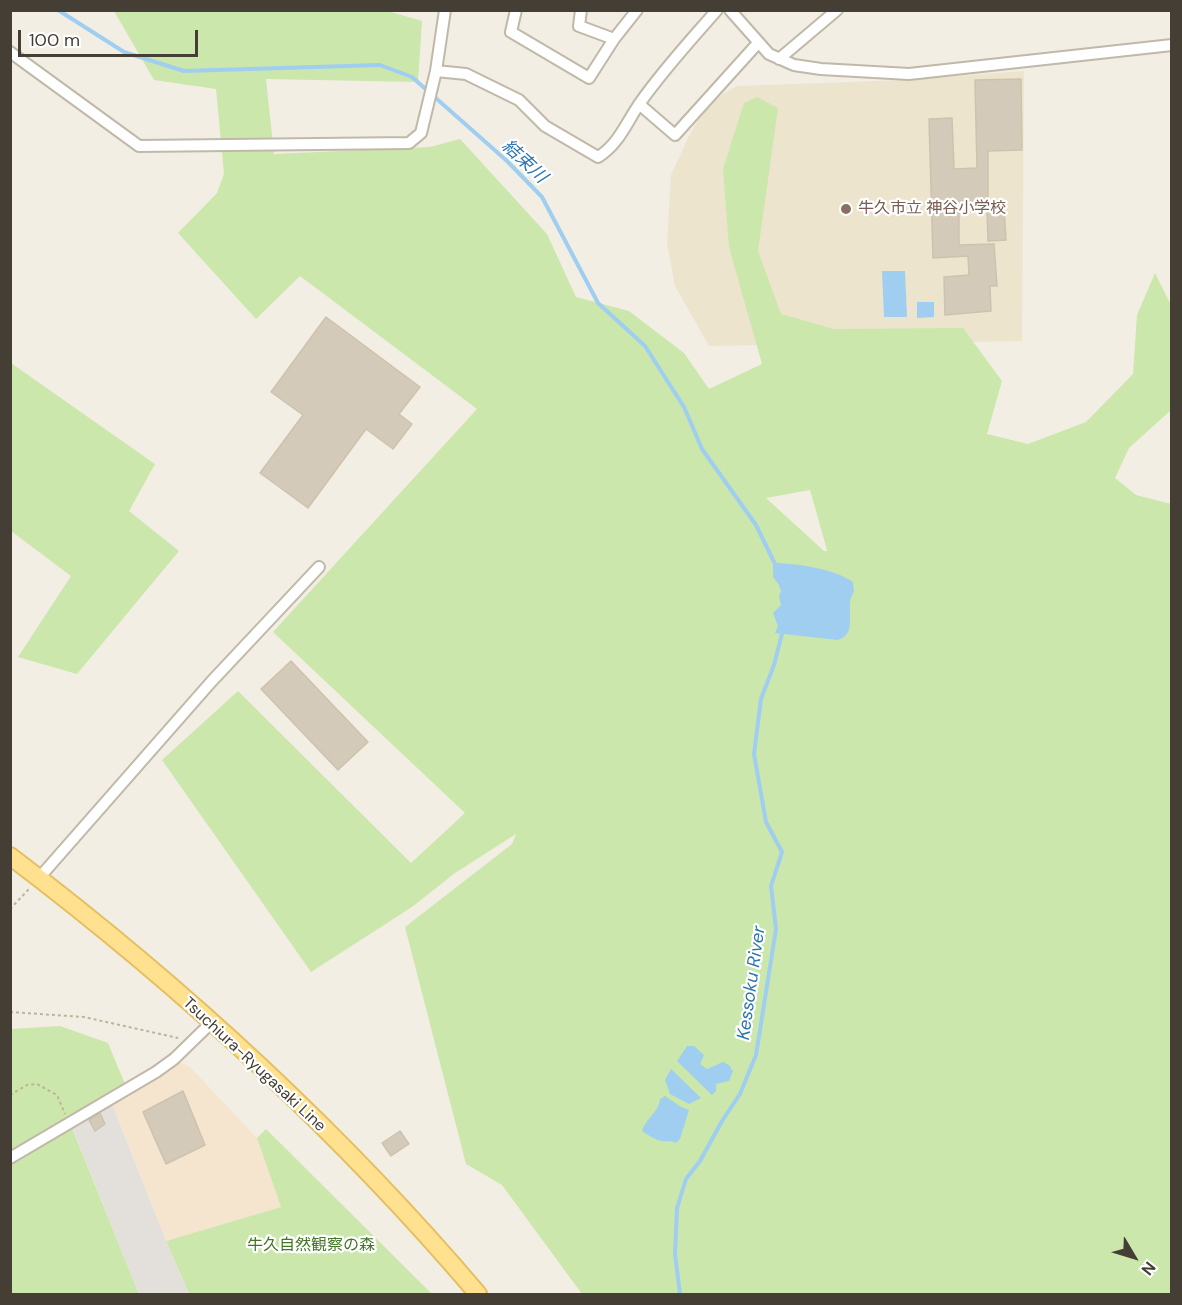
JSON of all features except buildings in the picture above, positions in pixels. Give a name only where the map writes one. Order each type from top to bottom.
[{"type":"main road","name":"Tsuchiura-Ryugasaki Line","points":[[10,856],[126,948],[211,1023],[335,1141],[433,1242],[478,1294]]},
{"type":"street","points":[[10,52],[139,146],[409,143],[422,133],[436,71],[445,10]]},
{"type":"street","points":[[516,10],[511,32],[589,78],[614,39],[637,10]]},
{"type":"street","points":[[581,10],[579,26],[614,39]]},
{"type":"street","points":[[436,71],[466,74],[519,100],[545,126],[598,157],[610,149],[639,104],[673,60],[717,10]]},
{"type":"street","points":[[730,10],[769,54],[794,65],[821,69],[909,74],[1172,45]]},
{"type":"street","points":[[779,59],[837,10]]},
{"type":"street","points":[[639,104],[675,135],[758,43]]},
{"type":"street","points":[[39,878],[211,682],[319,567]]},
{"type":"street","points":[[10,1158],[156,1072],[211,1023]]},
{"type":"path","points":[[10,909],[39,878]]},
{"type":"path","points":[[10,1012],[84,1017],[193,1041]]},
{"type":"path","points":[[10,1095],[27,1085],[37,1084],[57,1095],[70,1122]]},
{"type":"shaded area","name":"牛久市立 神谷小学校","points":[[1024,71],[1022,341],[709,346],[675,286],[667,243],[671,175],[707,104],[737,86],[905,80]]},
{"type":"shaded area","points":[[174,1059],[190,1067],[257,1138],[281,1207],[166,1241],[110,1099]]},
{"type":"shaded area","points":[[110,1099],[189,1294],[139,1294],[70,1122]]},
{"type":"green space","points":[[384,10],[422,21],[418,82],[266,79],[274,154],[430,147],[460,139],[547,234],[576,297],[629,311],[684,353],[709,389],[762,364],[729,247],[723,169],[744,103],[757,97],[778,108],[758,251],[781,314],[834,329],[963,328],[1002,381],[987,434],[1028,444],[1086,422],[1133,374],[1137,315],[1155,273],[1171,305],[1171,410],[1129,448],[1115,478],[1136,495],[1171,504],[1171,1294],[582,1294],[502,1185],[466,1164],[405,927],[512,844],[516,834],[455,873],[412,907],[311,972],[162,760],[238,691],[411,863],[465,813],[273,632],[477,409],[300,276],[256,319],[178,233],[217,193],[224,174],[216,89],[154,80],[114,11]],"holes":[[[810,490],[827,551],[824,551],[766,498]]]},
{"type":"green space","points":[[11,363],[155,464],[129,511],[179,551],[77,674],[18,657],[71,576],[11,531]]},
{"type":"green space","points":[[60,1026],[108,1043],[127,1089],[70,1123],[139,1294],[11,1294],[11,1029]]},
{"type":"green space","name":"牛久自然観察の森","points":[[266,1129],[432,1294],[189,1294],[166,1241],[281,1207],[257,1138]]},
{"type":"water","points":[[882,271],[905,271],[907,317],[884,317]]},
{"type":"water","points":[[917,302],[934,302],[934,317],[917,318]]},
{"type":"water","points":[[773,563],[826,570],[853,582],[850,625],[845,637],[838,640],[775,633],[778,626],[773,613],[781,605],[779,596],[781,591],[773,577]]},
{"type":"water","points":[[687,1046],[694,1046],[704,1055],[700,1064],[707,1069],[723,1062],[733,1071],[729,1081],[716,1084],[716,1091],[712,1095],[677,1061]]},
{"type":"water","points":[[671,1069],[701,1098],[689,1104],[670,1094],[665,1080]]},
{"type":"water","points":[[665,1096],[689,1110],[680,1139],[676,1143],[658,1140],[642,1131],[660,1099]]},
{"type":"waterway","name":"結束川","points":[[58,10],[124,52],[184,71],[380,65],[412,77],[507,161],[542,197],[598,303],[645,346],[684,407],[702,449],[756,525],[776,566]]},
{"type":"waterway","name":"Kessoku River","points":[[680,1294],[675,1254],[677,1208],[686,1179],[700,1161],[740,1094],[756,1055],[776,929],[771,886],[782,852],[766,822],[754,754],[761,699],[774,665],[783,630]]},
{"type":"place","name":"牛久市立 神谷小学校","points":[[846,209]]}]
